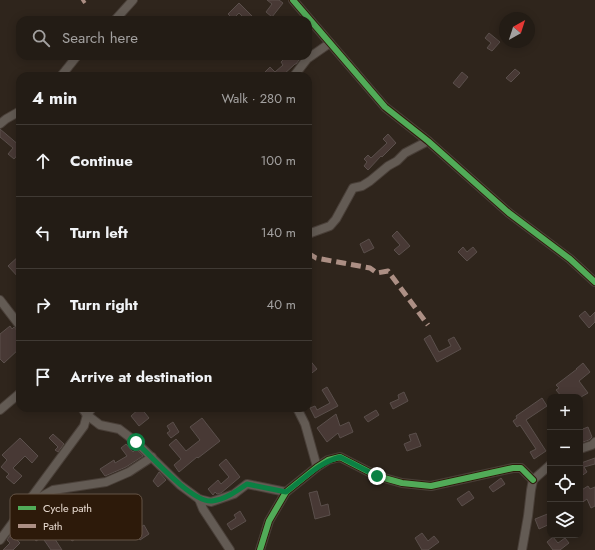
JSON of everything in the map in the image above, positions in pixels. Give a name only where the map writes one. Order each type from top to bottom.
[{"type":"street","points":[[119,16],[133,0]]},
{"type":"street","points":[[293,0],[307,16]]},
{"type":"street","points":[[312,22],[385,107],[428,141],[509,214],[570,259],[595,282]]},
{"type":"street","points":[[312,56],[330,43]]},
{"type":"street","points":[[64,72],[75,60]]},
{"type":"street","points":[[297,72],[306,60]]},
{"type":"street","points":[[0,124],[16,113]]},
{"type":"street","points":[[312,233],[330,226],[336,219],[353,188],[362,186],[370,181],[388,166],[398,161],[405,153],[428,141]]},
{"type":"street","points":[[0,300],[16,321]]},
{"type":"street","points":[[0,410],[16,396]]},
{"type":"street","points":[[85,412],[100,425],[119,429],[136,442],[180,485],[199,499],[211,502],[234,494],[247,484],[286,492]]},
{"type":"street","points":[[33,494],[84,426],[89,412]]},
{"type":"street","points":[[299,412],[305,424],[317,467]]},
{"type":"street","points":[[583,449],[595,442]]},
{"type":"street","points":[[46,494],[53,490],[106,482],[129,472],[152,457]]},
{"type":"street","points":[[260,550],[269,521],[286,492],[328,460],[340,457],[377,476],[402,483],[431,486],[513,468],[521,468],[533,480]]},
{"type":"street","points":[[522,550],[528,516],[530,490],[533,480],[549,466]]},
{"type":"street","points":[[199,499],[203,508],[230,550]]},
{"type":"street","points":[[0,540],[10,526]]},
{"type":"building","points":[[267,0],[279,0],[283,3],[273,16],[271,16],[266,12],[272,4]]},
{"type":"building","points":[[239,3],[252,16],[242,16],[239,13],[236,16],[230,16],[228,14]]},
{"type":"building","points":[[489,33],[499,41],[499,43],[492,51],[487,48],[491,43],[485,38]]},
{"type":"building","points":[[283,60],[299,60],[286,72],[275,72],[283,65],[281,62]]},
{"type":"building","points":[[270,67],[275,72],[265,72]]},
{"type":"building","points":[[515,69],[520,73],[511,82],[506,78]]},
{"type":"building","points":[[462,72],[468,77],[459,88],[453,83]]},
{"type":"building","points":[[0,129],[16,143],[16,157],[14,159],[8,154],[13,148],[0,137]]},
{"type":"building","points":[[388,134],[396,143],[368,170],[364,166],[367,162],[364,159],[368,155],[371,158],[387,143],[383,139]]},
{"type":"building","points":[[397,231],[410,246],[399,255],[394,250],[400,245],[392,236]]},
{"type":"building","points":[[369,239],[374,248],[364,253],[360,244]]},
{"type":"building","points":[[463,247],[467,252],[473,247],[477,252],[467,261],[458,252]]},
{"type":"building","points":[[16,259],[16,275],[8,266]]},
{"type":"building","points":[[585,311],[590,317],[595,312],[595,322],[589,328],[579,316]]},
{"type":"building","points":[[10,326],[12,329],[14,327],[16,329],[16,352],[4,363],[0,359],[0,334]]},
{"type":"building","points":[[430,335],[439,352],[451,346],[448,340],[454,337],[461,349],[437,362],[424,339]]},
{"type":"building","points":[[312,363],[317,369],[312,373]]},
{"type":"building","points":[[583,363],[590,372],[579,381],[588,393],[583,396],[583,394],[559,394],[556,390],[559,388],[556,385]]},
{"type":"building","points":[[327,387],[338,406],[315,418],[312,412],[312,407],[315,406],[317,410],[330,403],[322,390]]},
{"type":"building","points":[[404,392],[408,401],[393,409],[390,403],[399,399],[398,395]]},
{"type":"building","points":[[542,398],[547,406],[526,420],[546,451],[534,459],[530,452],[536,449],[520,425],[517,427],[513,421],[517,418],[516,416]]},
{"type":"building","points":[[376,410],[379,415],[368,422],[364,417]]},
{"type":"building","points":[[136,412],[144,412],[149,418],[139,426],[131,416]]},
{"type":"building","points":[[336,414],[340,426],[349,422],[353,432],[340,438],[338,433],[327,442],[317,428]]},
{"type":"building","points":[[202,418],[220,441],[179,472],[174,465],[181,459],[169,445],[176,439],[186,451],[200,440],[190,427]]},
{"type":"building","points":[[173,422],[179,432],[171,438],[167,433],[170,431],[167,426]]},
{"type":"building","points":[[588,427],[592,437],[583,442],[583,430]]},
{"type":"building","points":[[416,433],[421,446],[407,451],[404,444],[411,441],[409,435]]},
{"type":"building","points":[[53,434],[64,444],[58,452],[55,450],[58,447],[49,438]]},
{"type":"building","points":[[20,438],[38,456],[32,463],[25,456],[13,468],[22,476],[14,484],[6,477],[9,474],[1,467],[7,460],[2,455]]},
{"type":"building","points":[[126,444],[133,452],[136,449],[143,456],[126,467],[105,476],[100,469],[114,460],[115,463],[127,456],[121,448]]},
{"type":"building","points":[[595,458],[595,464],[584,467],[587,472],[583,475],[583,462]]},
{"type":"building","points":[[226,459],[240,477],[221,493],[217,494],[215,492],[213,495],[208,489],[218,480],[221,484],[229,477],[219,465]]},
{"type":"building","points":[[159,472],[166,480],[158,487],[153,481]]},
{"type":"building","points":[[501,478],[505,484],[493,492],[489,487]]},
{"type":"building","points":[[588,486],[590,489],[595,487],[595,506],[591,508],[587,499],[583,502],[583,489]]},
{"type":"building","points":[[317,491],[321,506],[328,504],[330,515],[315,519],[309,493]]},
{"type":"building","points":[[469,491],[474,498],[462,506],[457,499]]},
{"type":"building","points":[[240,511],[246,521],[231,530],[227,524],[236,518],[234,515]]},
{"type":"building","points":[[547,514],[547,525],[539,529],[535,519]]},
{"type":"building","points":[[144,525],[149,534],[142,539],[142,526]]},
{"type":"building","points":[[422,533],[428,541],[434,536],[439,542],[428,550],[422,550],[415,538]]},
{"type":"building","points":[[10,536],[10,540],[17,540],[20,543],[13,550],[3,550],[10,543],[7,540]]},
{"type":"building","points":[[554,538],[558,543],[565,538],[569,543],[560,550],[553,550],[547,542]]},
{"type":"building","points":[[44,540],[56,540],[62,550],[51,550]]},
{"type":"marked path","points":[[312,256],[316,258],[370,268],[377,273],[388,271],[428,325]]},
{"type":"cycle path","points":[[293,0],[307,16]]},
{"type":"cycle path","points":[[312,22],[385,107],[428,141],[509,213],[570,259],[595,282]]},
{"type":"cycle path","points":[[260,550],[269,521],[286,492],[328,460],[340,457],[377,476],[402,483],[431,486],[513,468],[521,468],[533,480]]},
{"type":"route","points":[[136,442],[180,485],[199,499],[211,502],[234,494],[247,484],[286,492],[317,467],[328,460],[340,457],[377,476]]}]
